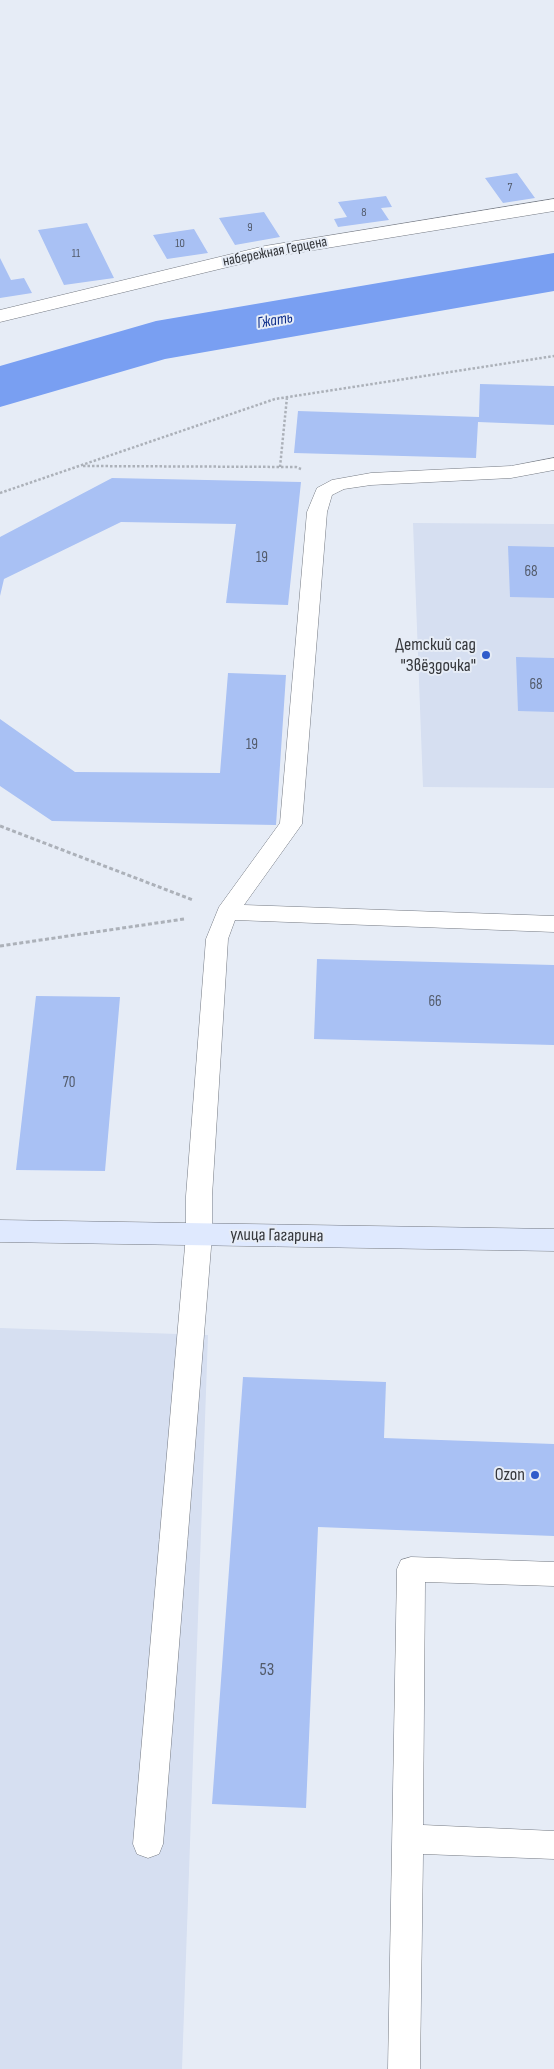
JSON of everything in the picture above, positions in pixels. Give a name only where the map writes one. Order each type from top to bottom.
[{"type":"main road","name":"улица Гагарина","points":[[0,1230],[554,1240]]},
{"type":"street","name":"набережная Герцена","points":[[0,316],[265,252],[554,205]]},
{"type":"lane","points":[[148,1844],[199,1235],[199,1196],[217,940],[227,912],[291,824],[317,512],[324,492],[339,484],[371,479],[511,472],[554,464]]},
{"type":"lane","points":[[227,912],[554,924]]},
{"type":"lane","points":[[404,2069],[411,1570],[554,1574]]},
{"type":"lane","points":[[408,1839],[554,1845]]},
{"type":"path","points":[[0,493],[275,398],[554,356]]},
{"type":"path","points":[[280,467],[287,397]]},
{"type":"path","points":[[80,466],[296,467],[339,484]]},
{"type":"path","points":[[0,826],[227,912]]},
{"type":"path","points":[[0,946],[227,912]]},
{"type":"shaded area","name":"Детский сад \"Звёздочка\"","points":[[413,523],[554,524],[554,788],[423,787]]},
{"type":"shaded area","points":[[0,1328],[208,1335],[182,2069],[0,2069]]},
{"type":"building","points":[[517,173],[535,198],[503,203],[485,178]]},
{"type":"building","points":[[386,196],[392,207],[381,208],[389,220],[338,227],[334,219],[347,217],[338,202]]},
{"type":"building","points":[[264,212],[280,237],[235,245],[219,218]]},
{"type":"building","points":[[87,223],[114,278],[64,285],[38,230]]},
{"type":"building","points":[[194,229],[208,253],[167,259],[153,235]]},
{"type":"building","points":[[0,258],[11,280],[24,278],[32,293],[0,298]]},
{"type":"building","points":[[480,384],[554,386],[554,425],[478,422],[476,458],[294,453],[298,411],[479,417]]},
{"type":"building","points":[[112,478],[301,482],[288,605],[226,603],[236,524],[121,522],[4,579],[0,596],[0,537]]},
{"type":"building","points":[[508,546],[554,547],[554,598],[510,597]]},
{"type":"building","points":[[516,657],[554,658],[554,712],[518,711]]},
{"type":"building","points":[[228,673],[286,675],[276,825],[52,821],[0,786],[0,719],[75,772],[220,773]]},
{"type":"building","points":[[317,959],[554,965],[554,1045],[314,1039]]},
{"type":"building","points":[[36,996],[120,997],[105,1171],[16,1170]]},
{"type":"building","points":[[243,1377],[386,1382],[384,1438],[554,1444],[554,1536],[318,1527],[306,1808],[212,1804]]},
{"type":"waterway","name":"Гжать","points":[[0,387],[156,341],[554,272]]},
{"type":"place","name":"Детский сад \"Звёздочка\"","points":[[486,655]]},
{"type":"place","name":"Ozon","points":[[535,1475]]}]
